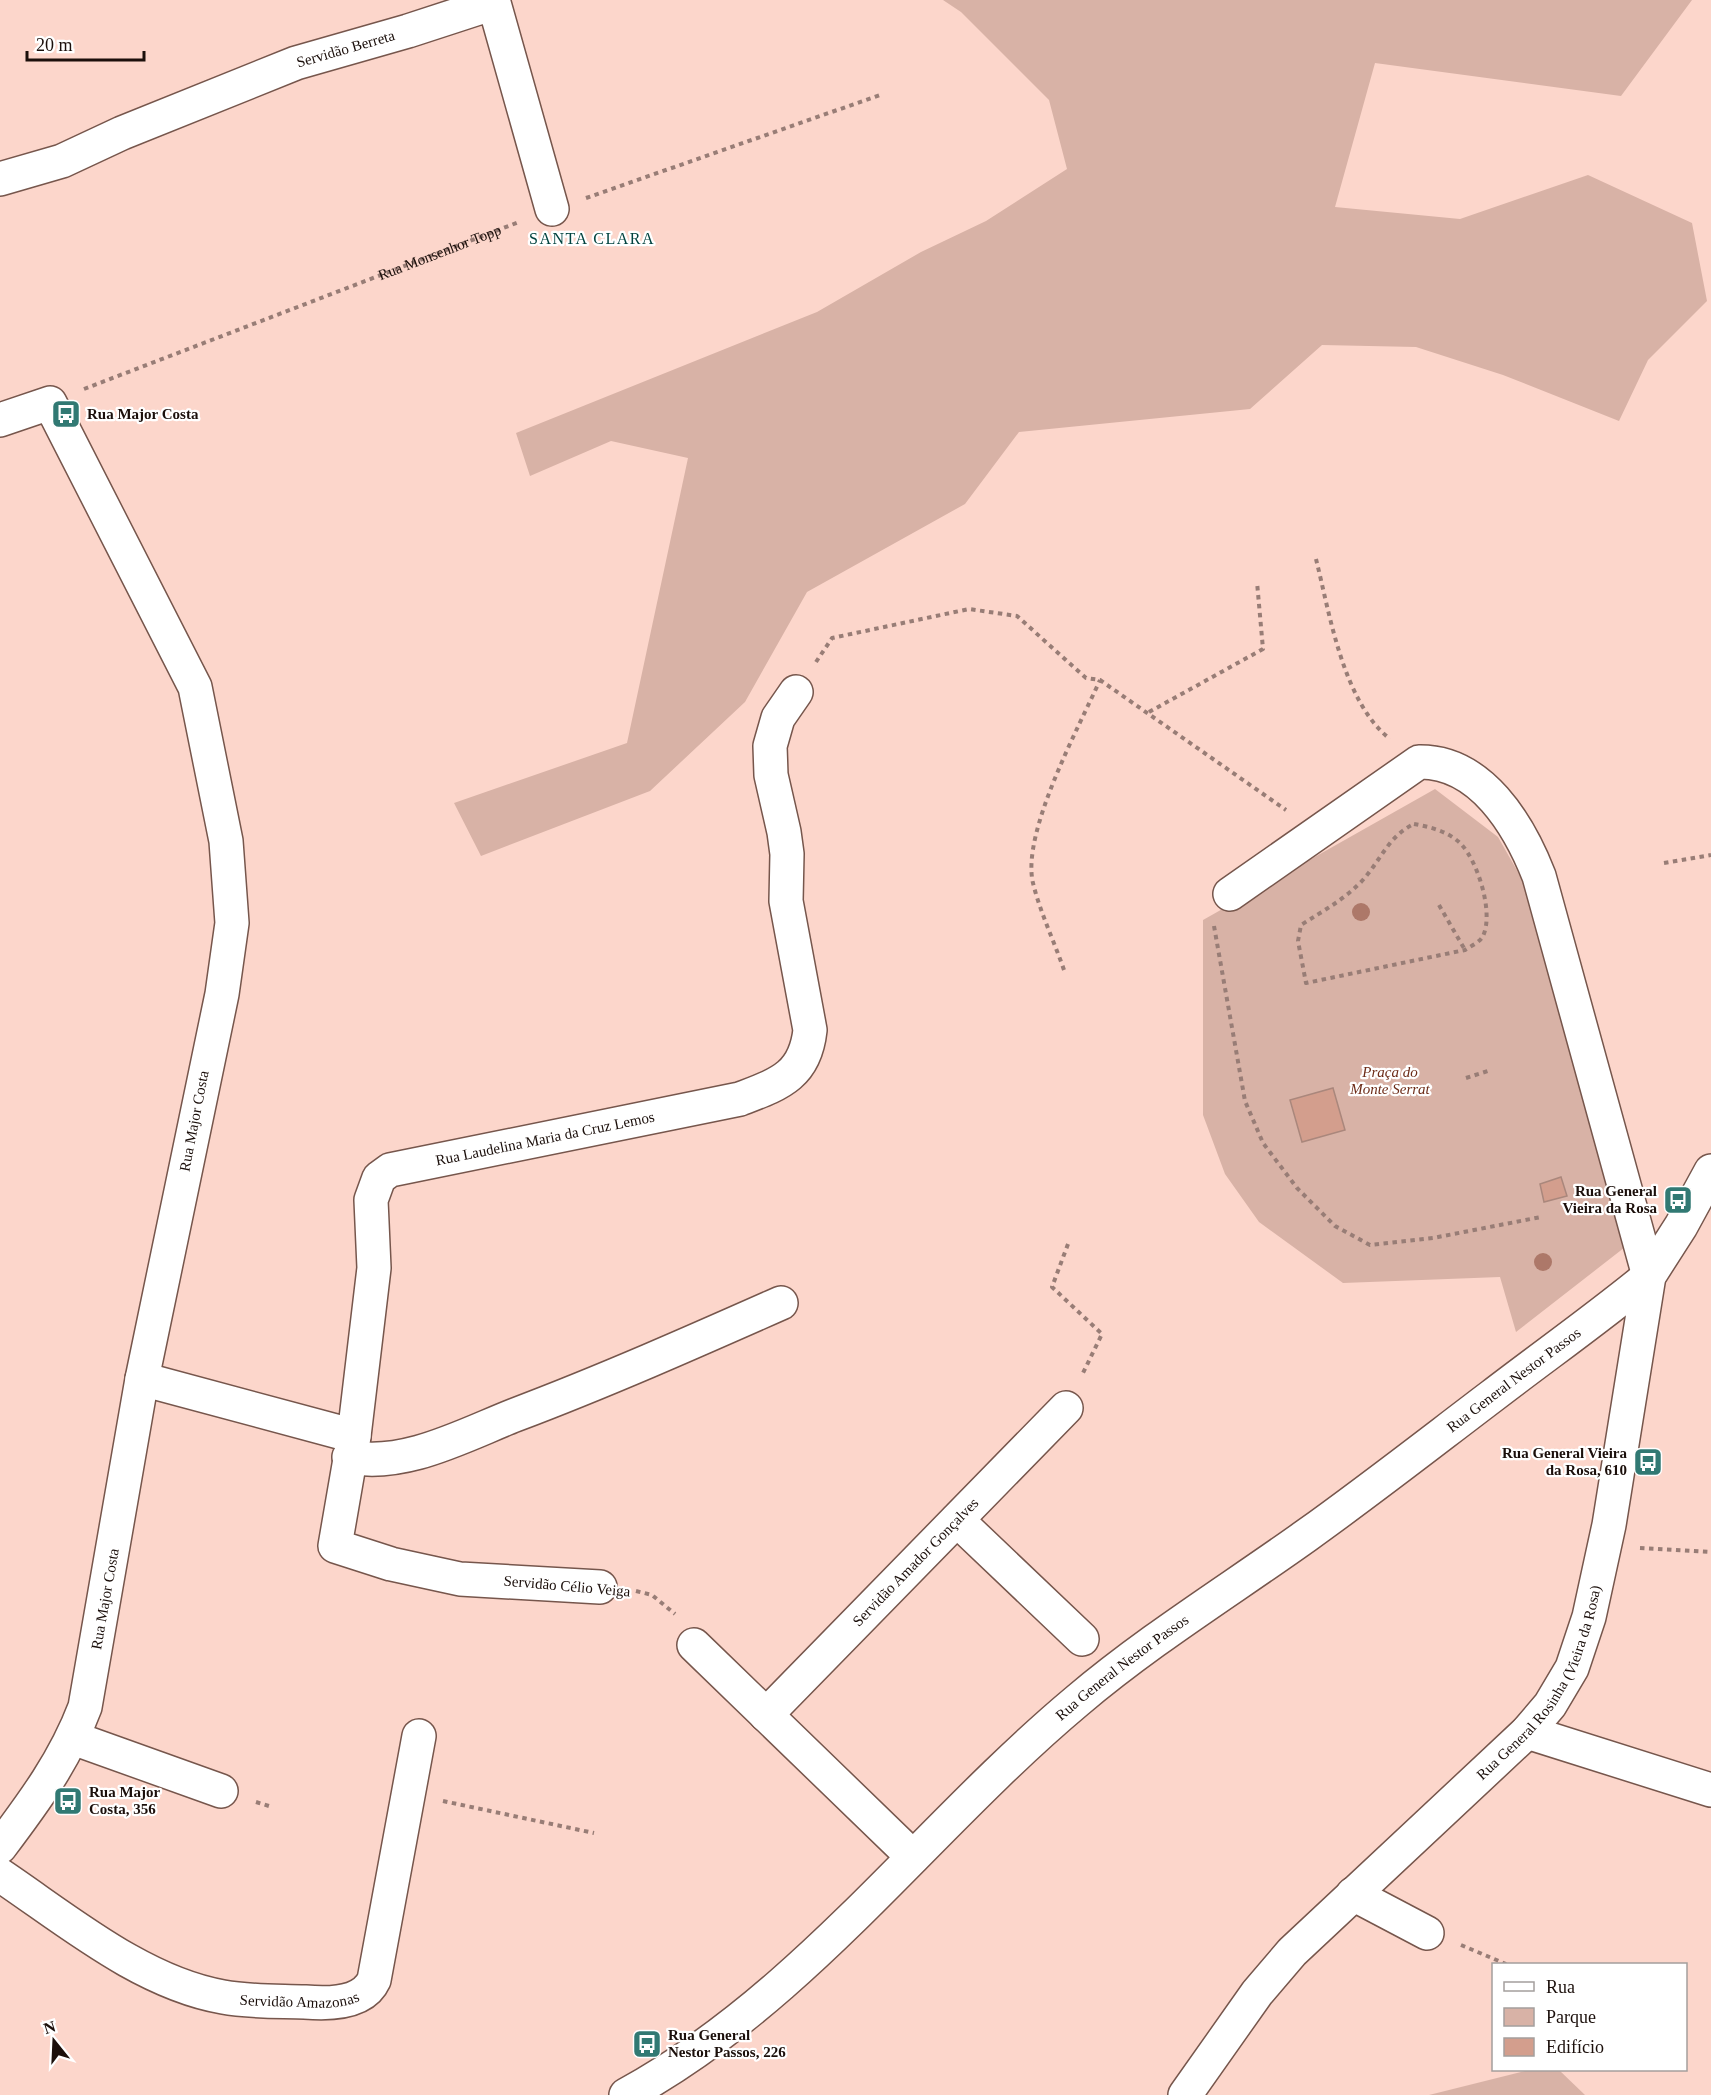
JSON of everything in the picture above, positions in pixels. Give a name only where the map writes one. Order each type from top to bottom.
[{"type":"street","name":"Servidão Berreta","points":[[0,179],[62,161],[122,133],[296,63],[408,32],[494,3],[552,210]]},
{"type":"street","points":[[0,420],[50,403]]},
{"type":"street","name":"Rua Major Costa","points":[[0,1847],[46,1786],[73,1738],[84,1707],[93,1668],[142,1379],[222,994],[232,923],[226,841],[195,687],[50,403]]},
{"type":"street","name":"Rua Laudelina Maria da Cruz Lemos","points":[[352,1447],[374,1268],[371,1200],[379,1178],[390,1170],[740,1099],[782,1083],[802,1062],[808,1049],[810,1030],[786,901],[787,854],[771,776],[770,746],[778,718],[796,692]]},
{"type":"street","points":[[1222,908],[1319,833],[1419,762],[1439,762],[1462,772],[1495,798],[1527,845],[1539,876],[1649,1276]]},
{"type":"street","name":"Rua General Rosinha (Vieira da Rosa)","points":[[1185,2095],[1236,2022],[1292,1952],[1527,1732],[1550,1705],[1572,1668],[1589,1617],[1609,1525],[1649,1276],[1681,1226],[1711,1171]]},
{"type":"street","name":"Rua General Nestor Passos","points":[[626,2095],[712,2039],[770,1995],[840,1930],[1035,1738],[1115,1670],[1309,1534],[1649,1276]]},
{"type":"street","points":[[142,1379],[352,1447],[369,1461],[401,1457],[438,1445],[596,1384],[781,1303]]},
{"type":"street","name":"Servidão Amador Gonçalves","points":[[766,1715],[1066,1408]]},
{"type":"street","name":"Servidão Célio Veiga","points":[[352,1447],[335,1546],[390,1564],[460,1578],[600,1587]]},
{"type":"street","points":[[957,1520],[1082,1639]]},
{"type":"street","points":[[694,1645],[913,1857]]},
{"type":"street","points":[[1527,1732],[1711,1790]]},
{"type":"street","name":"Servidão Amazonas","points":[[0,1875],[142,1969],[185,1987],[224,1997],[321,2003],[350,1999],[364,1993],[374,1980],[407,1794],[420,1736]]},
{"type":"street","points":[[73,1738],[221,1791]]},
{"type":"street","points":[[1353,1894],[1427,1933]]},
{"type":"path","name":"Rua Monsenhor Topp","points":[[50,403],[552,210],[883,94]]},
{"type":"path","points":[[1316,559],[1332,624],[1358,699],[1386,736],[1419,762]]},
{"type":"path","points":[[1149,712],[1263,649],[1257,582]]},
{"type":"path","points":[[796,692],[832,638],[969,609],[1017,616],[1086,678],[1100,680],[1149,712],[1319,833]]},
{"type":"path","points":[[1064,970],[1033,882],[1031,859],[1052,790],[1100,680]]},
{"type":"path","points":[[1414,824],[1436,828],[1461,844],[1480,879],[1489,918],[1482,938],[1465,950],[1306,983],[1298,941],[1301,925],[1341,902],[1364,879],[1401,830],[1414,824]]},
{"type":"path","points":[[1664,863],[1711,855]]},
{"type":"path","points":[[1439,905],[1465,950]]},
{"type":"path","points":[[1222,908],[1245,1101],[1263,1143],[1296,1188],[1335,1226],[1371,1245],[1433,1238],[1541,1217]]},
{"type":"path","points":[[1466,1078],[1491,1070]]},
{"type":"path","points":[[1066,1408],[1102,1334],[1052,1287],[1068,1244]]},
{"type":"path","points":[[1609,1525],[1624,1547],[1711,1552]]},
{"type":"path","name":"Servidão Célio Veiga","points":[[600,1587],[652,1595],[679,1618],[694,1645]]},
{"type":"path","points":[[407,1794],[594,1833]]},
{"type":"path","points":[[1427,1933],[1442,1936],[1502,1963]]},
{"type":"green space","points":[[943,0],[1692,0],[1621,96],[1375,63],[1335,207],[1460,219],[1588,175],[1692,223],[1707,301],[1648,360],[1619,421],[1503,375],[1416,347],[1322,345],[1250,409],[1019,432],[965,504],[807,592],[745,702],[650,791],[481,856],[454,803],[627,743],[688,458],[611,441],[530,476],[516,433],[817,312],[921,252],[986,221],[1067,169],[1049,100],[961,12]]},
{"type":"green space","name":"Praça do Monte Serrat","points":[[1435,789],[1498,837],[1531,895],[1629,1244],[1516,1332],[1500,1277],[1343,1283],[1259,1222],[1225,1174],[1203,1115],[1203,920]]},
{"type":"green space","points":[[1525,2071],[1560,2071],[1585,2095],[1429,2095]]},
{"type":"building","points":[[1333,1088],[1345,1130],[1302,1142],[1290,1100]]},
{"type":"building","points":[[1561,1177],[1567,1196],[1544,1202],[1540,1184]]},
{"type":"place","name":"Rua Major Costa","points":[[66,414]]},
{"type":"place","name":"Rua General Vieira da Rosa","points":[[1678,1200]]},
{"type":"place","name":"Rua General Vieira da Rosa, 610","points":[[1648,1462]]},
{"type":"place","name":"Rua Major Costa, 356","points":[[68,1801]]},
{"type":"place","name":"Rua General Nestor Passos, 226","points":[[647,2044]]},
{"type":"district","name":"SANTA CLARA","points":[[592,238]]}]
